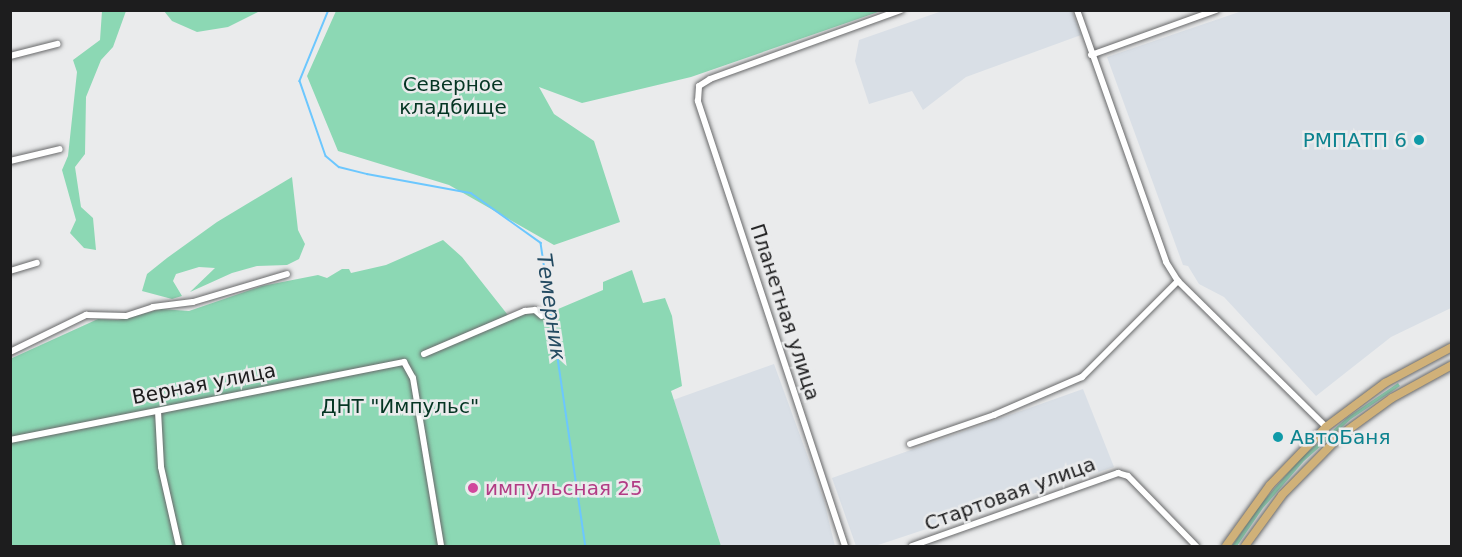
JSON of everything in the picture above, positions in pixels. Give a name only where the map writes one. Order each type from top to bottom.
[{"type":"main road","points":[[1226,546],[1270,485],[1326,428],[1400,374],[1452,347]]},
{"type":"main road","points":[[1245,546],[1282,495],[1317,457],[1358,422],[1407,388],[1452,365]]},
{"type":"main road","points":[[1400,374],[1407,388]]},
{"type":"street","name":"Планетная улица","points":[[845,546],[699,101],[699,86],[710,79],[900,10]]},
{"type":"street","points":[[1077,10],[1091,55],[1166,261],[1178,281],[1326,428]]},
{"type":"street","points":[[1091,55],[1216,10]]},
{"type":"street","points":[[10,56],[57,44]]},
{"type":"street","points":[[10,161],[60,149]]},
{"type":"street","points":[[10,271],[37,263]]},
{"type":"street","points":[[10,352],[86,315],[126,316],[153,307],[193,302],[287,274]]},
{"type":"street","points":[[910,444],[994,415],[1082,377],[1178,281]]},
{"type":"street","points":[[424,354],[525,311],[535,310],[542,316]]},
{"type":"street","name":"Верная улица","points":[[10,440],[404,362],[413,378],[441,546]]},
{"type":"street","points":[[159,411],[161,467],[179,546]]},
{"type":"street","name":"Стартовая улица","points":[[912,546],[1118,472],[1128,476],[1196,546]]},
{"type":"shaded area","points":[[942,11],[1072,11],[1081,35],[966,77],[923,110],[912,91],[869,104],[855,61],[859,40]]},
{"type":"shaded area","points":[[1242,11],[1451,11],[1451,308],[1391,337],[1316,396],[1224,297],[1199,284],[1188,266],[1183,265],[1107,57]]},
{"type":"shaded area","points":[[774,364],[824,501],[835,546],[721,546],[673,400]]},
{"type":"shaded area","points":[[1083,389],[1114,467],[875,546],[856,546],[832,478]]},
{"type":"green space","name":"Северное кладбище","points":[[336,10],[881,11],[691,77],[582,103],[539,87],[554,114],[594,141],[620,222],[554,245],[449,185],[338,151],[307,76]]},
{"type":"green space","points":[[102,11],[126,11],[113,47],[101,60],[86,97],[85,154],[75,167],[81,207],[93,218],[96,250],[84,248],[70,233],[76,220],[62,170],[68,156],[77,72],[73,60],[100,40]]},
{"type":"green space","points":[[164,11],[260,11],[228,27],[197,32],[172,21]]},
{"type":"green space","points":[[292,177],[298,230],[305,244],[299,259],[287,265],[257,266],[232,273],[190,292],[215,268],[199,267],[176,274],[173,281],[182,296],[172,299],[142,291],[147,274],[167,258],[217,222]]},
{"type":"green space","name":"ДНТ \"Импульс\"","points":[[443,240],[462,257],[511,319],[536,311],[544,315],[603,290],[603,282],[632,270],[643,303],[665,298],[672,316],[682,386],[671,391],[721,546],[11,546],[10,359],[98,319],[118,320],[161,309],[189,311],[262,286],[318,275],[327,278],[342,269],[349,269],[351,273],[386,265]]},
{"type":"green space","points":[[1398,383],[1400,386],[1351,419],[1304,461],[1263,508],[1237,546],[1232,546],[1260,505],[1301,458],[1348,417]]},
{"type":"waterway","name":"Темерник","points":[[329,10],[300,81],[326,156],[339,167],[471,193],[541,243],[586,546]]},
{"type":"place","name":"РМПАТП 6","points":[[1419,140]]},
{"type":"place","name":"АвтоБаня","points":[[1278,437]]},
{"type":"place","name":"импульсная 25","points":[[473,488]]}]
